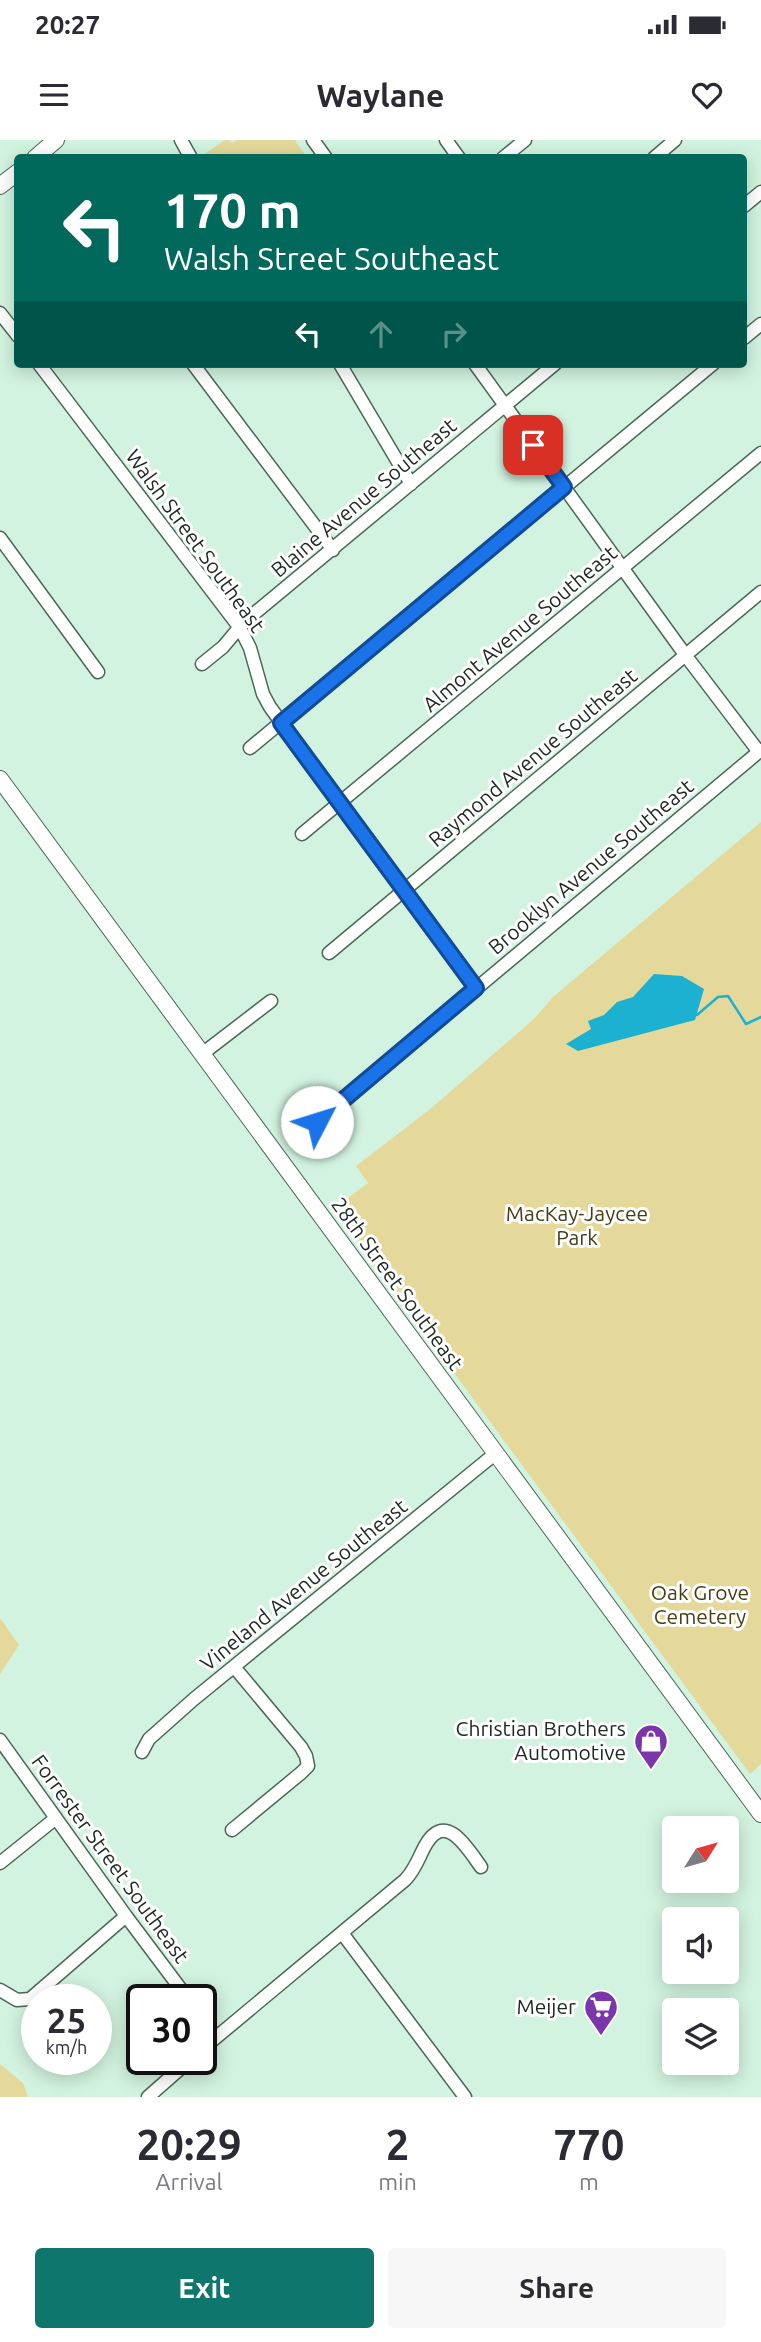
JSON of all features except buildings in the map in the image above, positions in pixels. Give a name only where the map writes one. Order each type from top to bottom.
[{"type":"main road","points":[[40,154],[56,140]]},
{"type":"main road","points":[[0,186],[14,175]]},
{"type":"main road","name":"28th Street Southeast","points":[[0,779],[761,1814]]},
{"type":"street","points":[[508,154],[524,140]]},
{"type":"street","points":[[659,154],[675,140]]},
{"type":"street","points":[[747,204],[761,192]]},
{"type":"street","points":[[0,313],[14,331]]},
{"type":"street","points":[[747,336],[761,324]]},
{"type":"street","name":"Walsh Street Southeast","points":[[42,368],[240,628],[257,667],[263,694],[281,723],[476,988]]},
{"type":"street","points":[[196,368],[333,550]]},
{"type":"street","points":[[342,368],[411,484]]},
{"type":"street","points":[[478,368],[686,656],[760,751]]},
{"type":"street","name":"Blaine Avenue Southeast","points":[[202,664],[223,647],[244,622],[550,368]]},
{"type":"street","points":[[250,748],[708,368]]},
{"type":"street","name":"Almont Avenue Southeast","points":[[302,834],[761,453]]},
{"type":"street","points":[[0,538],[98,672]]},
{"type":"street","name":"Raymond Avenue Southeast","points":[[329,953],[761,592]]},
{"type":"street","name":"Brooklyn Avenue Southeast","points":[[317,1122],[760,751]]},
{"type":"street","points":[[202,1054],[271,1001]]},
{"type":"street","name":"Vineland Avenue Southeast","points":[[142,1752],[149,1740],[194,1699],[496,1454]]},
{"type":"street","points":[[232,1830],[308,1766],[301,1748],[235,1668]]},
{"type":"street","name":"Forrester Street Southeast","points":[[0,1740],[177,1984]]},
{"type":"street","points":[[0,1863],[56,1818]]},
{"type":"street","points":[[217,2036],[405,1881],[414,1871],[425,1845],[432,1836],[442,1831],[452,1832],[460,1838],[481,1867]]},
{"type":"street","points":[[0,1990],[17,2000],[30,1999],[125,1916]]},
{"type":"street","points":[[342,1933],[465,2097]]},
{"type":"street","points":[[148,2097],[173,2075]]},
{"type":"green space","points":[[225,140],[232,143],[237,140],[297,140],[295,141],[305,154],[204,154]]},
{"type":"green space","name":"MacKay-Jaycee Park","points":[[761,822],[761,1764],[750,1774],[333,1209],[368,1183],[356,1166],[429,1110],[534,1019],[553,997]]},
{"type":"green space","points":[[0,1618],[19,1645],[0,1674]]},
{"type":"green space","points":[[0,2064],[23,2083],[28,2097],[0,2097]]},
{"type":"water","points":[[654,974],[682,976],[704,989],[695,1020],[578,1051],[566,1044],[591,1029],[588,1021],[604,1015],[617,1002],[633,997]]},
{"type":"waterway","points":[[697,1015],[718,997],[728,996],[746,1024],[761,1017]]},
{"type":"place","name":"Christian Brothers Automotive","points":[[651,1771]]},
{"type":"place","name":"Meijer","points":[[601,2037]]},
{"type":"route","points":[[317,1122],[476,988],[281,723],[564,487],[533,445]]},
{"type":"park label","name":"Oak Grove Cemetery","points":[[700,1605]]}]
